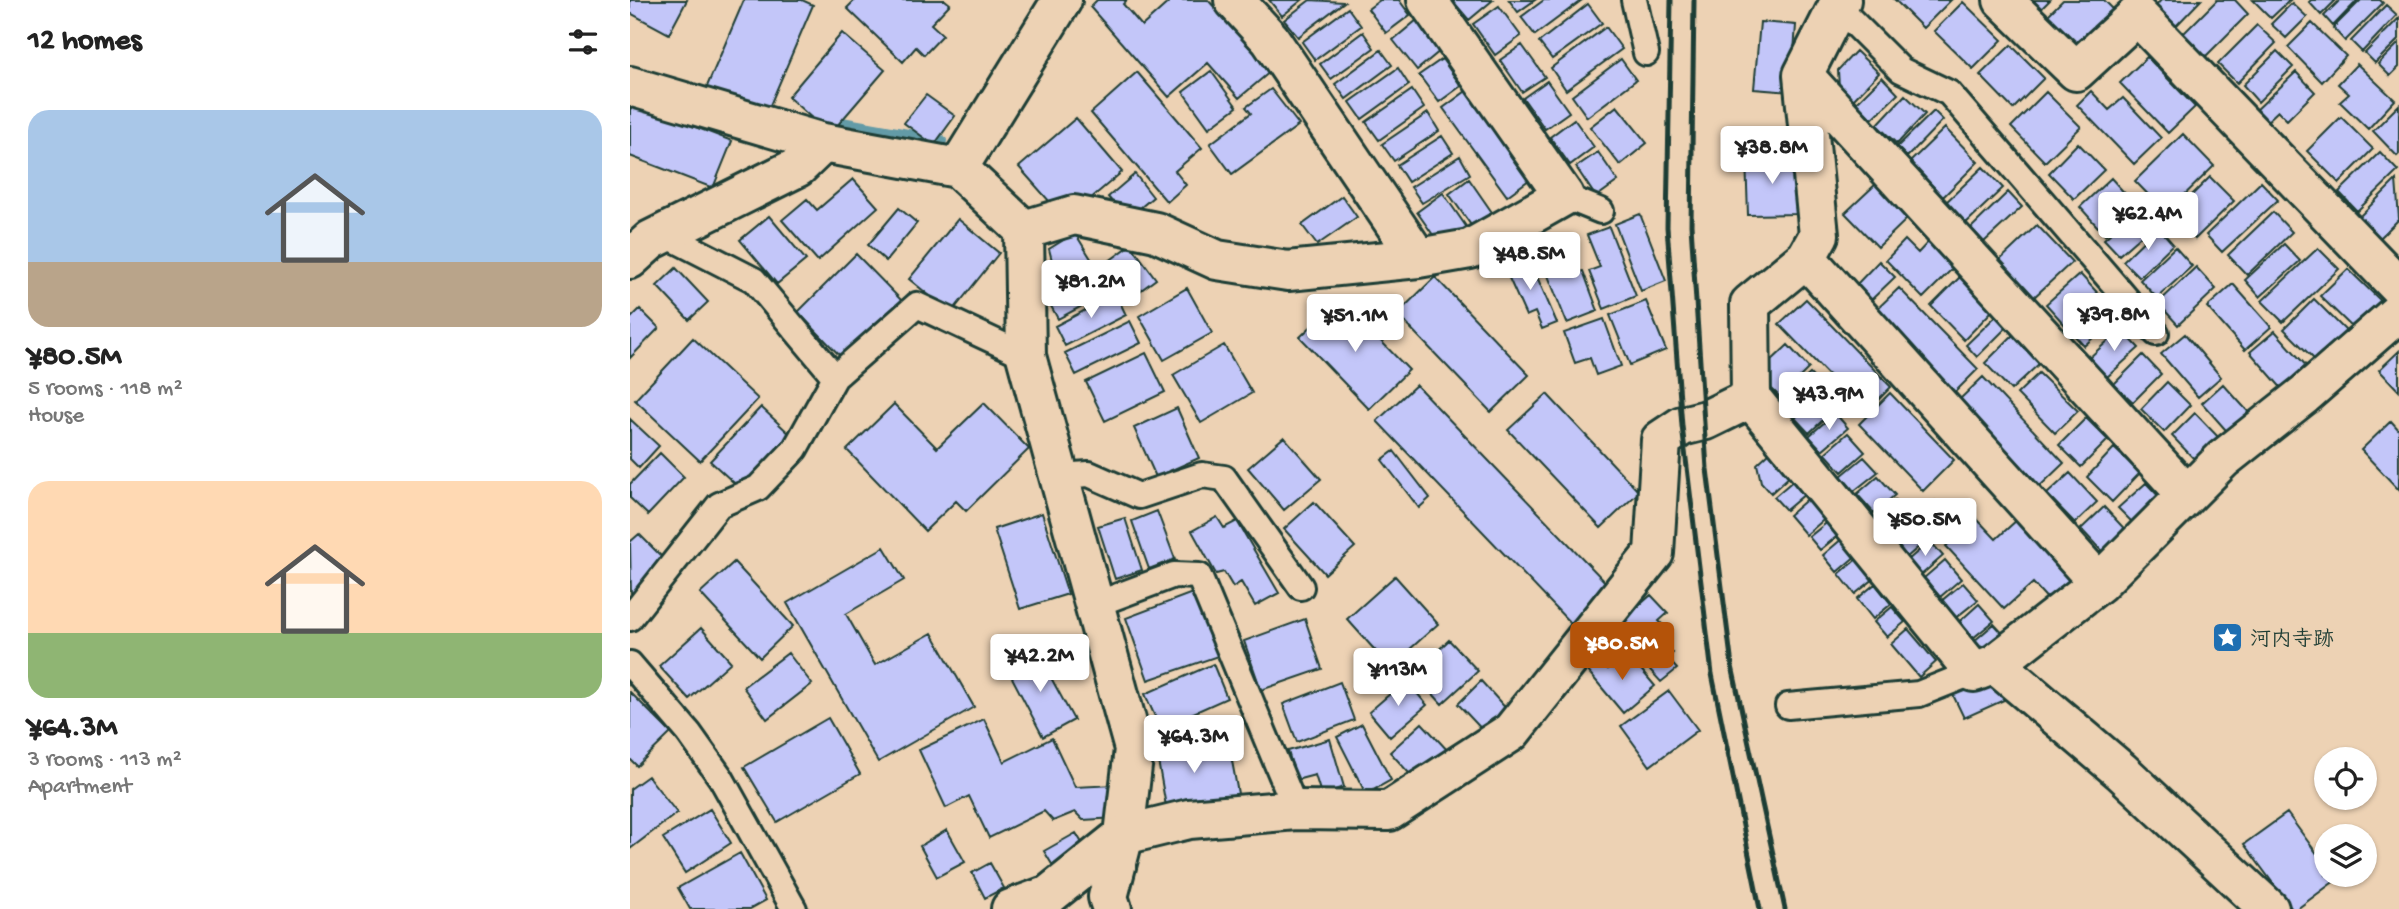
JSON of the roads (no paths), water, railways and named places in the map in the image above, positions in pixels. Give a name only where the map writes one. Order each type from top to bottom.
[{"type":"street","points":[[958,168],[1062,0]]},
{"type":"street","points":[[1234,0],[1270,39],[1418,258]]},
{"type":"street","points":[[1024,230],[1074,215],[1156,232],[1217,260],[1288,271],[1471,250],[1564,196],[1427,0]]},
{"type":"street","points":[[2003,0],[2076,71],[2137,15],[2399,286]]},
{"type":"street","points":[[1840,4],[1803,75],[1819,235],[1806,258],[1749,304],[1751,398],[1985,668],[2121,771],[2269,909]]},
{"type":"street","points":[[1803,75],[2188,495]]},
{"type":"street","points":[[630,86],[823,143],[958,168],[1024,230],[1026,356],[1134,749],[1124,835],[1108,897],[1112,909]]},
{"type":"street","points":[[630,259],[651,240],[798,167],[823,143]]},
{"type":"street","points":[[1806,258],[2099,583]]},
{"type":"street","points":[[1985,668],[2099,583],[2223,459],[2304,395],[2399,312]]},
{"type":"street","points":[[1011,909],[1049,895],[1124,835],[1189,819],[1296,810],[1389,811],[1511,732],[1654,553],[1661,440],[1682,426],[1706,420],[1751,398]]},
{"type":"lane","points":[[1634,0],[1646,53]]},
{"type":"lane","points":[[1840,4],[1901,70],[1949,93],[2156,333]]},
{"type":"lane","points":[[1564,196],[1601,211]]},
{"type":"lane","points":[[664,234],[754,280],[835,377]]},
{"type":"lane","points":[[630,618],[719,505],[758,488],[795,449],[835,377],[916,305],[1026,356]]},
{"type":"lane","points":[[1059,476],[1089,474],[1139,496],[1202,475],[1224,478],[1301,587]]},
{"type":"lane","points":[[1094,605],[1174,575],[1199,576],[1296,810]]},
{"type":"lane","points":[[630,664],[689,733],[721,778],[794,909]]},
{"type":"lane","points":[[1788,706],[1919,694],[1985,668]]},
{"type":"waterway","points":[[826,130],[836,122],[941,141]]},
{"type":"railway","points":[[1671,0],[1667,227],[1682,426],[1712,674],[1760,909]]},
{"type":"railway","points":[[1694,0],[1691,225],[1707,469],[1732,666],[1785,909]]},
{"type":"place","name":"河内寺跡","points":[[2227,638]]}]
